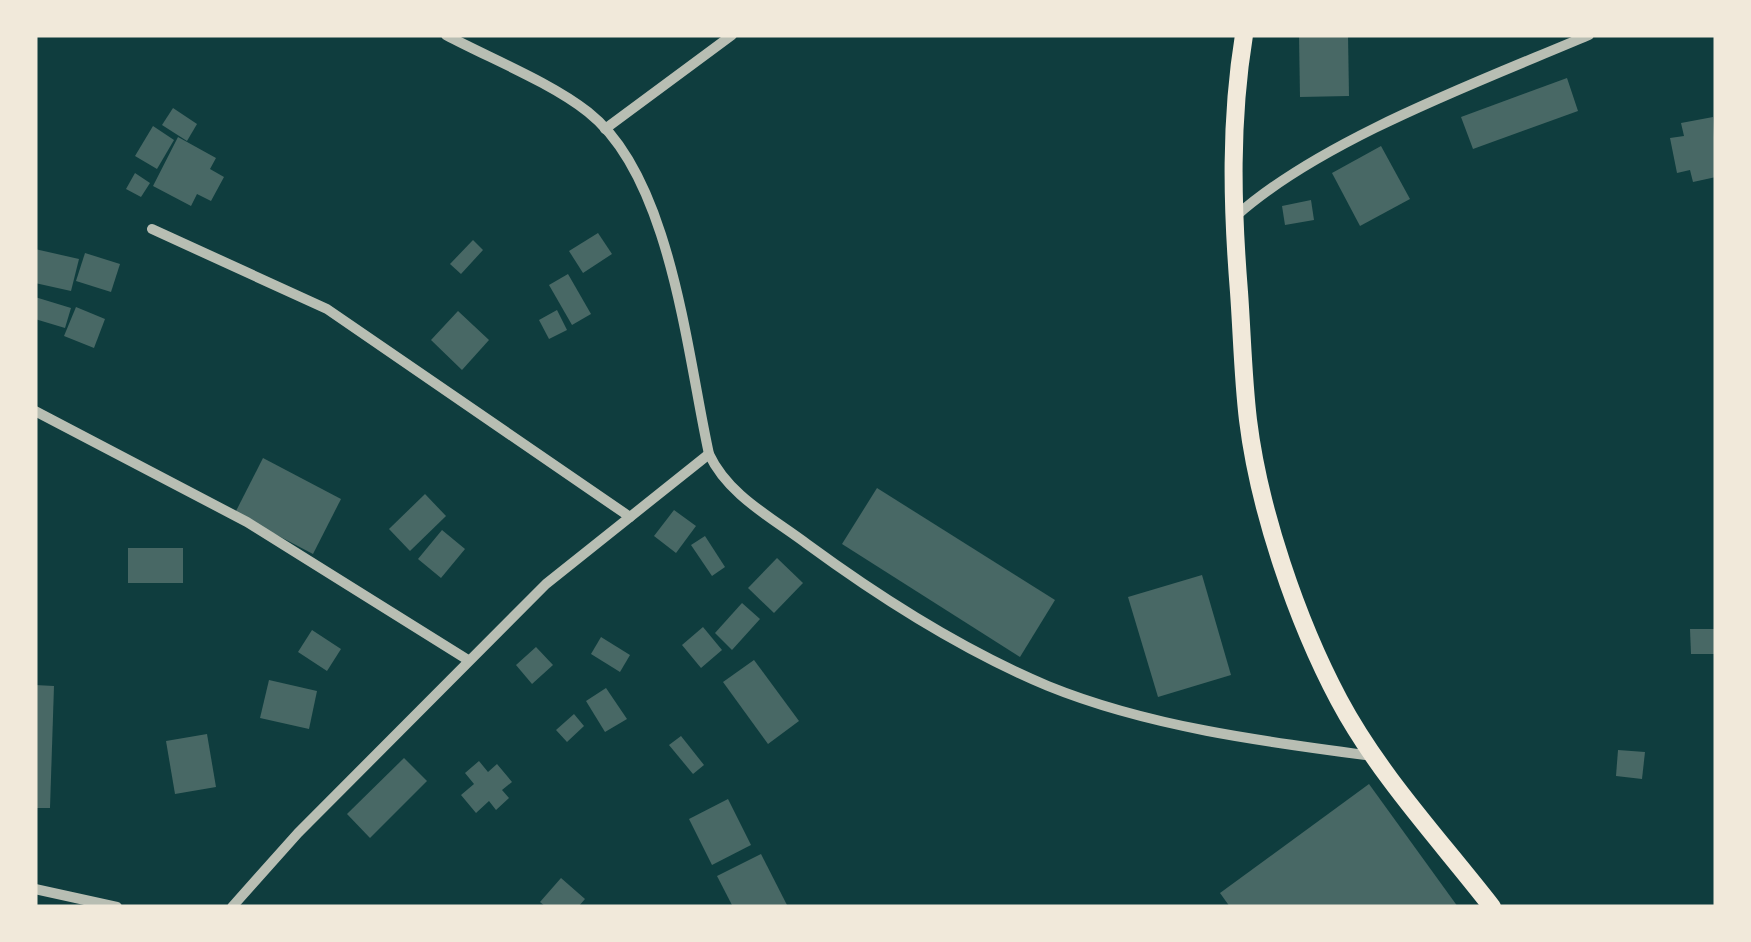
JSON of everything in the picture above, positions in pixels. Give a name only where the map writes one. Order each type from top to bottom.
[{"type":"main road","points":[[1244,35],[1237,80],[1234,219],[1248,422],[1263,499],[1310,636],[1339,700],[1373,756],[1492,907]]},
{"type":"street","points":[[446,35],[586,110],[635,169],[661,233],[708,454],[727,485],[871,591],[1000,664],[1118,710],[1289,745],[1373,756]]},
{"type":"street","points":[[605,129],[732,35]]},
{"type":"street","points":[[1234,219],[1272,184],[1342,147],[1589,35]]},
{"type":"street","points":[[152,229],[328,309],[630,518]]},
{"type":"street","points":[[35,411],[247,522],[468,660]]},
{"type":"street","points":[[232,907],[298,833],[546,584],[708,454]]},
{"type":"street","points":[[35,889],[116,907]]},
{"type":"building","points":[[1299,35],[1348,35],[1349,96],[1300,97]]},
{"type":"building","points":[[1567,78],[1578,111],[1473,149],[1461,117]]},
{"type":"building","points":[[173,108],[197,124],[187,141],[162,125]]},
{"type":"building","points":[[1713,117],[1716,177],[1693,182],[1690,170],[1677,173],[1670,138],[1684,136],[1681,123]]},
{"type":"building","points":[[153,126],[174,140],[157,169],[135,156]]},
{"type":"building","points":[[178,137],[216,158],[210,169],[224,177],[211,201],[197,194],[191,206],[153,186]]},
{"type":"building","points":[[1381,146],[1410,199],[1360,226],[1332,173]]},
{"type":"building","points":[[135,173],[150,183],[141,197],[126,189]]},
{"type":"building","points":[[1311,200],[1314,220],[1285,225],[1282,206]]},
{"type":"building","points":[[598,233],[612,254],[583,273],[569,251]]},
{"type":"building","points":[[473,240],[483,250],[461,274],[450,264]]},
{"type":"building","points":[[35,249],[79,259],[71,291],[35,283]]},
{"type":"building","points":[[85,253],[120,264],[111,292],[76,281]]},
{"type":"building","points":[[568,274],[591,314],[572,325],[549,285]]},
{"type":"building","points":[[35,297],[71,308],[65,328],[35,319]]},
{"type":"building","points":[[76,307],[105,319],[94,348],[64,336]]},
{"type":"building","points":[[557,310],[567,330],[549,339],[539,320]]},
{"type":"building","points":[[458,311],[489,340],[462,370],[431,340]]},
{"type":"building","points":[[263,458],[341,499],[313,554],[235,513]]},
{"type":"building","points":[[877,488],[1055,600],[1020,657],[842,544]]},
{"type":"building","points":[[425,494],[446,516],[410,551],[389,529]]},
{"type":"building","points":[[674,510],[696,526],[676,553],[654,536]]},
{"type":"building","points":[[442,530],[465,549],[441,578],[418,559]]},
{"type":"building","points":[[705,536],[725,567],[712,576],[691,545]]},
{"type":"building","points":[[128,548],[183,548],[183,583],[128,583]]},
{"type":"building","points":[[777,558],[803,583],[774,613],[748,588]]},
{"type":"building","points":[[1202,575],[1231,675],[1158,697],[1128,597]]},
{"type":"building","points":[[742,603],[760,619],[732,650],[715,633]]},
{"type":"building","points":[[703,627],[722,650],[701,668],[682,645]]},
{"type":"building","points":[[1690,629],[1716,629],[1716,654],[1691,654]]},
{"type":"building","points":[[312,630],[341,649],[327,671],[298,652]]},
{"type":"building","points":[[601,637],[630,655],[620,672],[591,654]]},
{"type":"building","points":[[536,647],[553,665],[532,684],[516,665]]},
{"type":"building","points":[[754,660],[799,721],[768,744],[723,682]]},
{"type":"building","points":[[269,680],[317,691],[309,729],[260,718]]},
{"type":"building","points":[[35,685],[54,686],[50,808],[35,808]]},
{"type":"building","points":[[606,688],[627,719],[605,732],[586,701]]},
{"type":"building","points":[[574,714],[584,726],[567,742],[556,730]]},
{"type":"building","points":[[207,734],[216,787],[175,794],[166,741]]},
{"type":"building","points":[[681,736],[704,765],[693,774],[669,745]]},
{"type":"building","points":[[1618,750],[1645,752],[1642,779],[1616,776]]},
{"type":"building","points":[[404,758],[427,781],[370,838],[347,814]]},
{"type":"building","points":[[479,761],[488,772],[497,764],[512,782],[502,790],[509,798],[496,810],[489,801],[476,813],[461,795],[474,784],[465,773]]},
{"type":"building","points":[[1369,784],[1458,907],[1230,907],[1220,893]]},
{"type":"building","points":[[728,799],[751,845],[712,865],[689,819]]},
{"type":"building","points":[[761,854],[788,907],[733,907],[717,876]]},
{"type":"building","points":[[561,878],[585,899],[578,907],[546,907],[540,902]]}]
